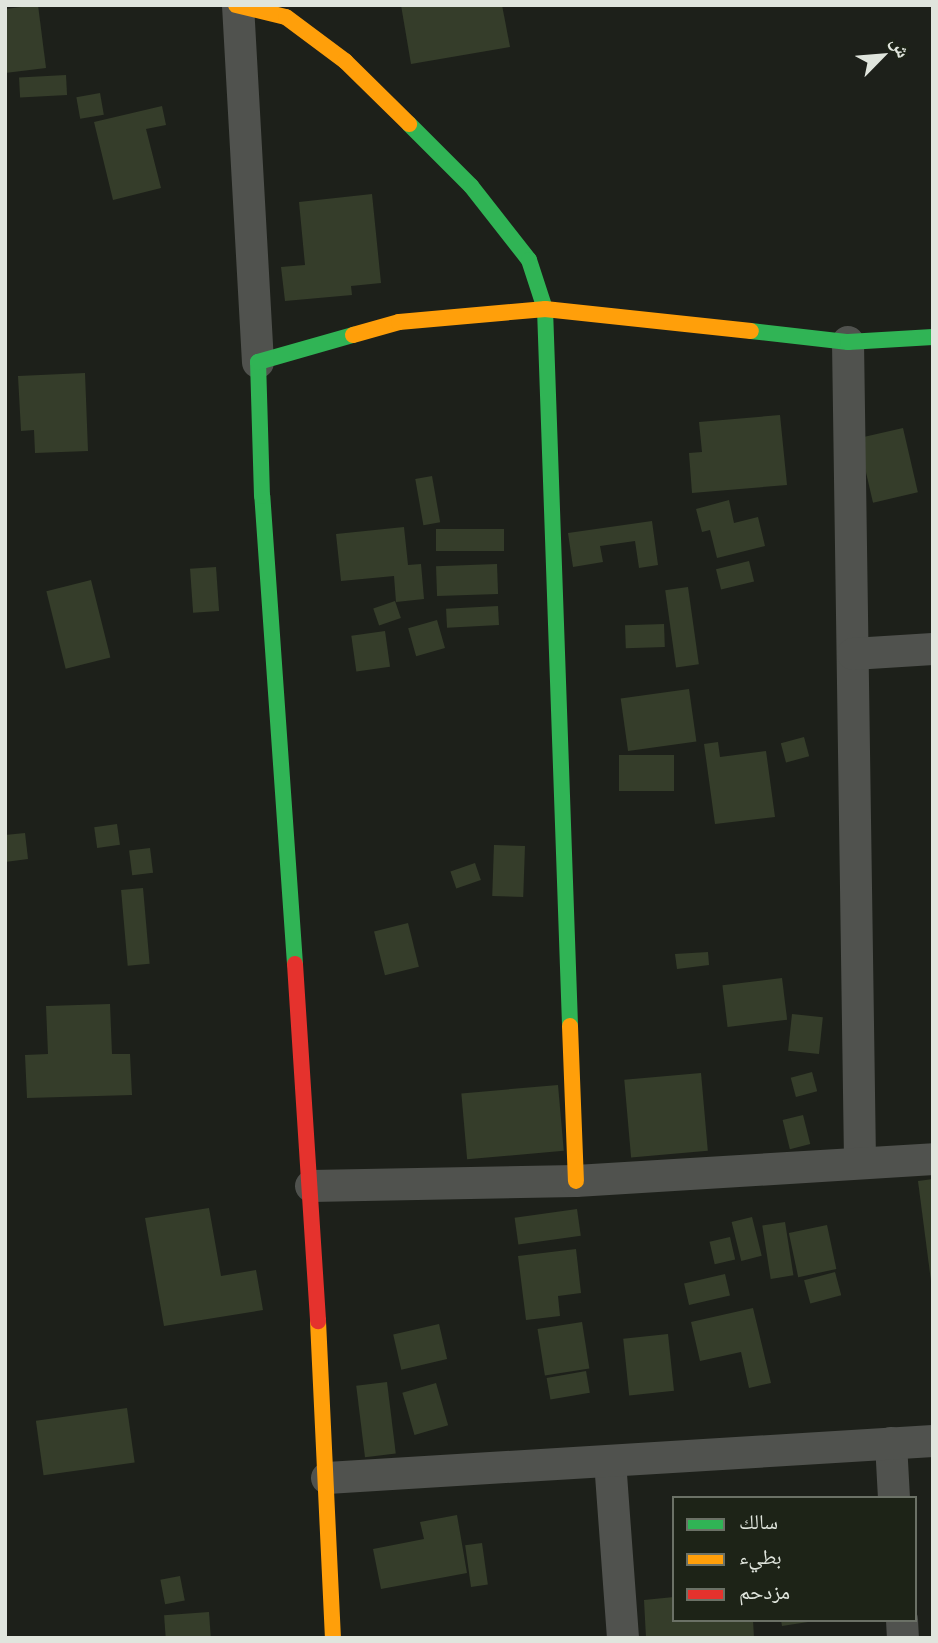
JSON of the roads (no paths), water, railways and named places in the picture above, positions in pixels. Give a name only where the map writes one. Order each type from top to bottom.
[{"type":"street","points":[[333,1638],[311,1186],[263,508],[258,362],[237,5],[286,17],[354,70],[471,186],[529,260],[545,309],[576,1181]]},
{"type":"street","points":[[258,362],[399,323],[545,309],[848,342],[933,337]]},
{"type":"street","points":[[848,342],[860,1162]]},
{"type":"street","points":[[853,654],[933,649]]},
{"type":"street","points":[[311,1186],[576,1181],[933,1159]]},
{"type":"street","points":[[327,1478],[933,1441]]},
{"type":"street","points":[[891,1443],[894,1496]]},
{"type":"street","points":[[610,1461],[623,1638]]}]
